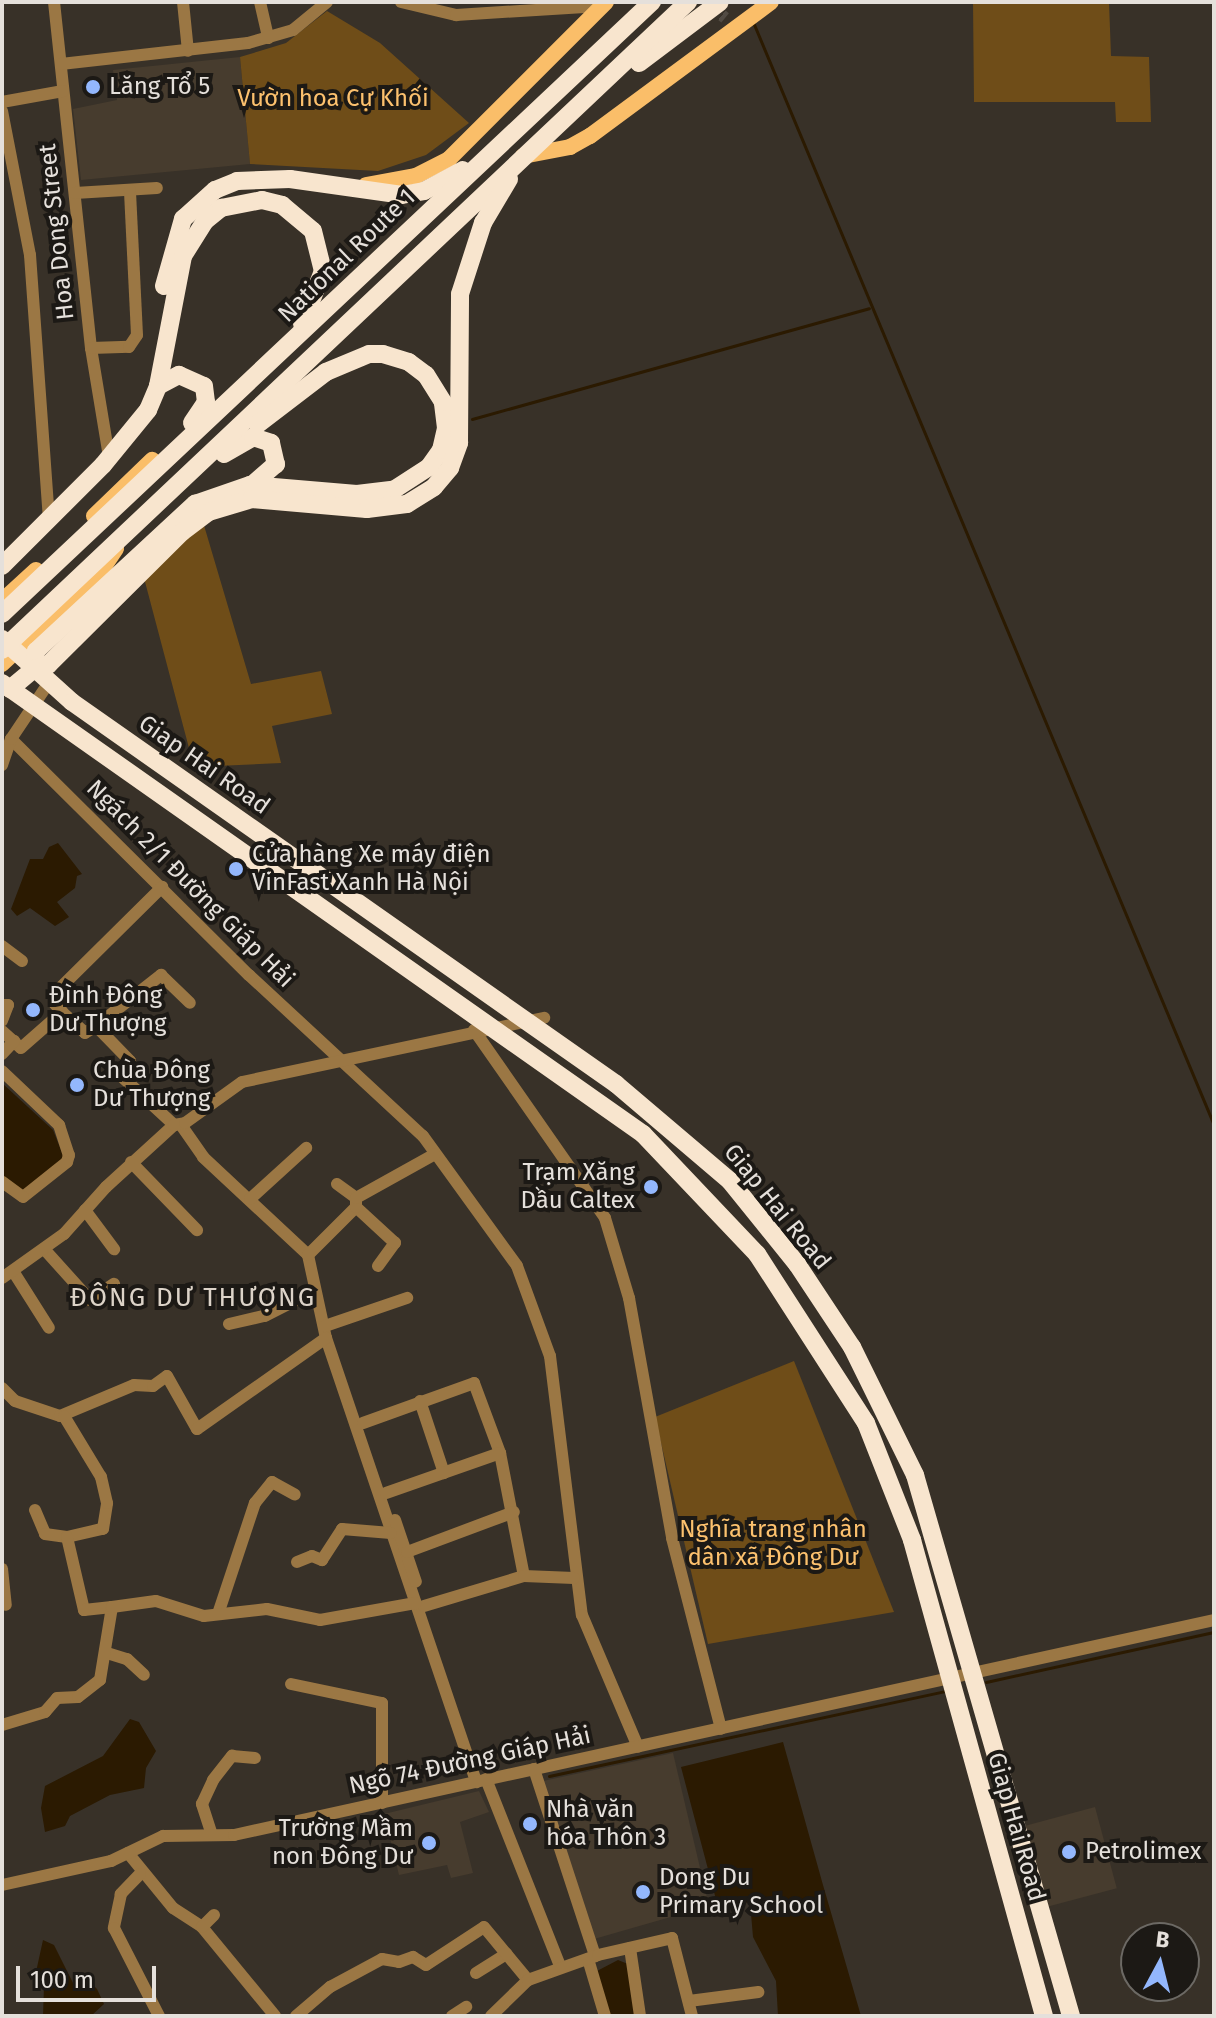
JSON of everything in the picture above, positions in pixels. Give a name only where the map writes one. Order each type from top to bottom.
[{"type":"highway","name":"National Route 1","points":[[2,614],[73,542],[237,394],[650,2]]},
{"type":"highway","points":[[594,94],[688,2]]},
{"type":"highway","points":[[594,94],[727,15]]},
{"type":"highway","name":"National Route 1","points":[[2,650],[98,567],[127,532],[523,156],[594,94]]},
{"type":"highway","points":[[2,566],[54,507],[109,457],[148,410],[158,386],[168,261],[183,219],[198,202],[237,181],[329,184],[402,195],[424,191],[493,152]]},
{"type":"highway","points":[[5,690],[34,669],[48,665],[182,532],[209,512],[252,499],[367,509],[407,504],[434,487],[450,468],[459,443],[460,294],[483,223],[523,156]]},
{"type":"highway","points":[[163,345],[175,285],[193,237],[221,208],[262,200],[299,216],[321,250],[318,292],[289,345]]},
{"type":"highway","points":[[182,482],[319,376],[369,354],[409,362],[439,393],[446,423],[441,450],[422,475],[404,485],[357,494],[250,485]]},
{"type":"highway","points":[[158,386],[179,375],[204,386],[206,402],[192,423]]},
{"type":"highway","points":[[34,669],[36,651],[175,519],[203,500],[250,485],[276,464],[274,448],[260,438],[247,439],[182,482]]},
{"type":"highway","name":"Giap Hai Road","points":[[2,639],[48,684],[536,1020],[701,1153],[797,1264],[852,1347],[915,1475],[975,1674],[1071,2016]]},
{"type":"highway","name":"Giap Hai Road","points":[[5,690],[32,703],[495,1025],[643,1134],[757,1254],[801,1317],[866,1423],[912,1540],[1044,2016]]},
{"type":"main road","points":[[523,156],[570,147],[590,136],[727,15],[771,2]]},
{"type":"main road","points":[[329,184],[380,186],[416,176],[449,159],[604,4]]},
{"type":"main road","points":[[2,601],[73,542],[192,423],[237,394]]},
{"type":"main road","points":[[2,664],[98,567]]},
{"type":"street","name":"Hoa Dong Street","points":[[54,2],[91,348],[109,457]]},
{"type":"street","points":[[183,2],[188,51]]},
{"type":"street","points":[[260,2],[268,38]]},
{"type":"street","points":[[61,64],[188,51],[268,38],[301,25],[327,2]]},
{"type":"street","points":[[401,2],[428,6],[604,4]]},
{"type":"street","points":[[2,102],[63,91]]},
{"type":"street","points":[[2,111],[30,255],[54,507]]},
{"type":"street","points":[[75,193],[157,188]]},
{"type":"street","points":[[91,348],[129,347],[137,335],[130,190]]},
{"type":"street","points":[[2,765],[11,739],[32,703],[48,684]]},
{"type":"street","name":"Ngách 2/1 Đường Giáp Hải","points":[[11,739],[340,1060],[423,1136],[517,1266],[537,1312],[559,1422],[574,1578],[591,1639],[638,1747]]},
{"type":"street","points":[[162,887],[55,993],[54,1003],[85,1033],[161,975],[190,1003]]},
{"type":"street","points":[[2,946],[22,961]]},
{"type":"street","points":[[2,1005],[8,1005],[2,1021]]},
{"type":"street","points":[[2,1031],[21,1048],[62,1012]]},
{"type":"street","points":[[49,1328],[7,1275],[45,1250],[131,1162],[177,1125],[242,1082],[495,1025],[536,1020]]},
{"type":"street","points":[[96,1026],[130,1061],[119,1074],[177,1125],[203,1157],[308,1255],[312,1292],[391,1533],[420,1604]]},
{"type":"street","points":[[474,1030],[605,1218],[629,1298],[672,1538],[721,1729]]},
{"type":"street","points":[[2,1054],[14,1041]]},
{"type":"street","points":[[2,1071],[59,1125],[69,1155],[67,1162],[23,1197],[2,1182]]},
{"type":"street","points":[[250,1199],[306,1148]]},
{"type":"street","points":[[308,1255],[356,1203],[435,1154]]},
{"type":"street","points":[[131,1162],[197,1230]]},
{"type":"street","points":[[337,1184],[395,1243],[378,1266]]},
{"type":"street","points":[[85,1210],[114,1249]]},
{"type":"street","points":[[45,1250],[90,1300],[114,1284]]},
{"type":"street","points":[[229,1324],[265,1316],[312,1292]]},
{"type":"street","points":[[2,1388],[15,1401],[64,1416],[167,1376],[197,1429],[326,1332],[407,1298]]},
{"type":"street","points":[[363,1423],[474,1383],[500,1453],[514,1512],[524,1576]]},
{"type":"street","points":[[420,1401],[444,1473]]},
{"type":"street","points":[[349,1407],[363,1423],[407,1552],[430,1646],[481,1781],[561,1968]]},
{"type":"street","points":[[35,1510],[43,1533],[67,1537],[103,1529],[107,1503],[101,1477],[64,1416]]},
{"type":"street","points":[[386,1493],[500,1453]]},
{"type":"street","points":[[218,1614],[255,1503],[272,1482],[295,1495]]},
{"type":"street","points":[[407,1552],[514,1512]]},
{"type":"street","points":[[297,1562],[312,1556],[322,1560],[342,1529],[391,1533]]},
{"type":"street","points":[[67,1537],[84,1610],[156,1601],[204,1616],[267,1609],[320,1620],[420,1604],[524,1576],[574,1578]]},
{"type":"street","points":[[2,1569],[6,1605]]},
{"type":"street","points":[[2,1725],[45,1712],[57,1698],[78,1697],[100,1680],[107,1653],[112,1607]]},
{"type":"street","name":"Ngõ 74 Đường Giáp Hải","points":[[2,1885],[128,1853],[163,1836],[234,1835],[1214,1620]]},
{"type":"street","points":[[107,1653],[127,1659],[144,1675]]},
{"type":"street","points":[[291,1684],[382,1703],[382,1803]]},
{"type":"street","points":[[212,1835],[202,1804],[213,1780],[232,1756],[255,1758]]},
{"type":"street","points":[[534,1769],[594,1957],[605,2016]]},
{"type":"street","points":[[128,1853],[140,1874],[173,1908],[202,1927],[275,2016]]},
{"type":"street","points":[[140,1874],[121,1894],[114,1928],[159,2016]]},
{"type":"street","points":[[202,1927],[214,1915]]},
{"type":"street","points":[[296,2016],[330,1987],[382,1959],[399,1962],[413,1957],[426,1965],[484,1927],[528,1980]]},
{"type":"street","points":[[491,2016],[528,1980],[594,1957],[672,1938],[692,2016]]},
{"type":"street","points":[[630,1948],[640,2016]]},
{"type":"street","points":[[476,1973],[507,1954]]},
{"type":"street","points":[[689,2001],[758,1992]]},
{"type":"street","points":[[452,2016],[466,2007]]},
{"type":"shaded area","points":[[240,57],[250,164],[81,180],[73,109],[117,100],[113,70]]},
{"type":"shaded area","points":[[58,843],[82,874],[77,876],[75,888],[57,902],[69,917],[55,926],[30,908],[17,916],[11,909],[30,859],[43,859],[49,847]]},
{"type":"shaded area","points":[[2,1083],[53,1130],[64,1158],[26,1192],[2,1177]]},
{"type":"shaded area","points":[[130,1719],[139,1722],[156,1751],[146,1768],[144,1788],[110,1795],[70,1816],[65,1826],[45,1832],[41,1808],[45,1786],[103,1756]]},
{"type":"shaded area","points":[[783,1742],[861,2016],[778,2016],[776,1981],[753,1937],[750,1902],[718,1907],[681,1767]]},
{"type":"shaded area","points":[[673,1753],[709,1906],[594,1939],[543,1781]]},
{"type":"shaded area","name":"Trường Mầm non Đông Dư","points":[[479,1791],[489,1812],[460,1822],[473,1873],[451,1878],[447,1865],[399,1875],[384,1814]]},
{"type":"shaded area","name":"Petrolimex","points":[[1095,1807],[1117,1888],[1046,1907],[1024,1826]]},
{"type":"shaded area","points":[[43,1940],[54,1945],[76,1989],[92,1984],[97,1989],[104,2004],[91,2016],[43,2016],[44,1986],[36,1972]]},
{"type":"shaded area","points":[[618,1960],[628,1964],[637,2016],[611,2016],[607,2006],[597,1971]]},
{"type":"green space","points":[[973,2],[1109,2],[1111,56],[1149,57],[1151,122],[1116,122],[1115,102],[974,102]]},
{"type":"green space","name":"Vườn hoa Cự Khối","points":[[327,11],[380,43],[469,123],[426,155],[378,171],[250,164],[240,57],[286,43]]},
{"type":"green space","points":[[203,522],[251,684],[321,671],[332,714],[272,726],[281,763],[194,767],[144,578]]},
{"type":"green space","name":"Nghĩa trang nhân dân xã Đông Dư","points":[[794,1361],[894,1612],[708,1644],[655,1417]]},
{"type":"waterway","points":[[753,22],[1214,1125]]},
{"type":"waterway","points":[[472,419],[869,308]]},
{"type":"waterway","points":[[986,1682],[1214,1632]]},
{"type":"waterway","points":[[549,1776],[946,1691]]},
{"type":"tunnel","points":[[708,4],[725,18]]},
{"type":"place","name":"Lăng Tổ 5","points":[[93,87]]},
{"type":"place","name":"Cửa hàng Xe máy điện VinFast Xanh Hà Nội","points":[[236,869]]},
{"type":"place","name":"Đình Đông Dư Thượng","points":[[33,1010]]},
{"type":"place","name":"Chùa Đông Dư Thượng","points":[[77,1085]]},
{"type":"place","name":"Trạm Xăng Dầu Caltex","points":[[651,1187]]},
{"type":"place","name":"Nhà văn hóa Thôn 3","points":[[530,1824]]},
{"type":"place","name":"Trường Mầm non Đông Dư","points":[[429,1843]]},
{"type":"place","name":"Petrolimex","points":[[1069,1852]]},
{"type":"place","name":"Dong Du Primary School","points":[[643,1892]]},
{"type":"district","name":"ĐÔNG DƯ THƯỢNG","points":[[193,1298]]}]
